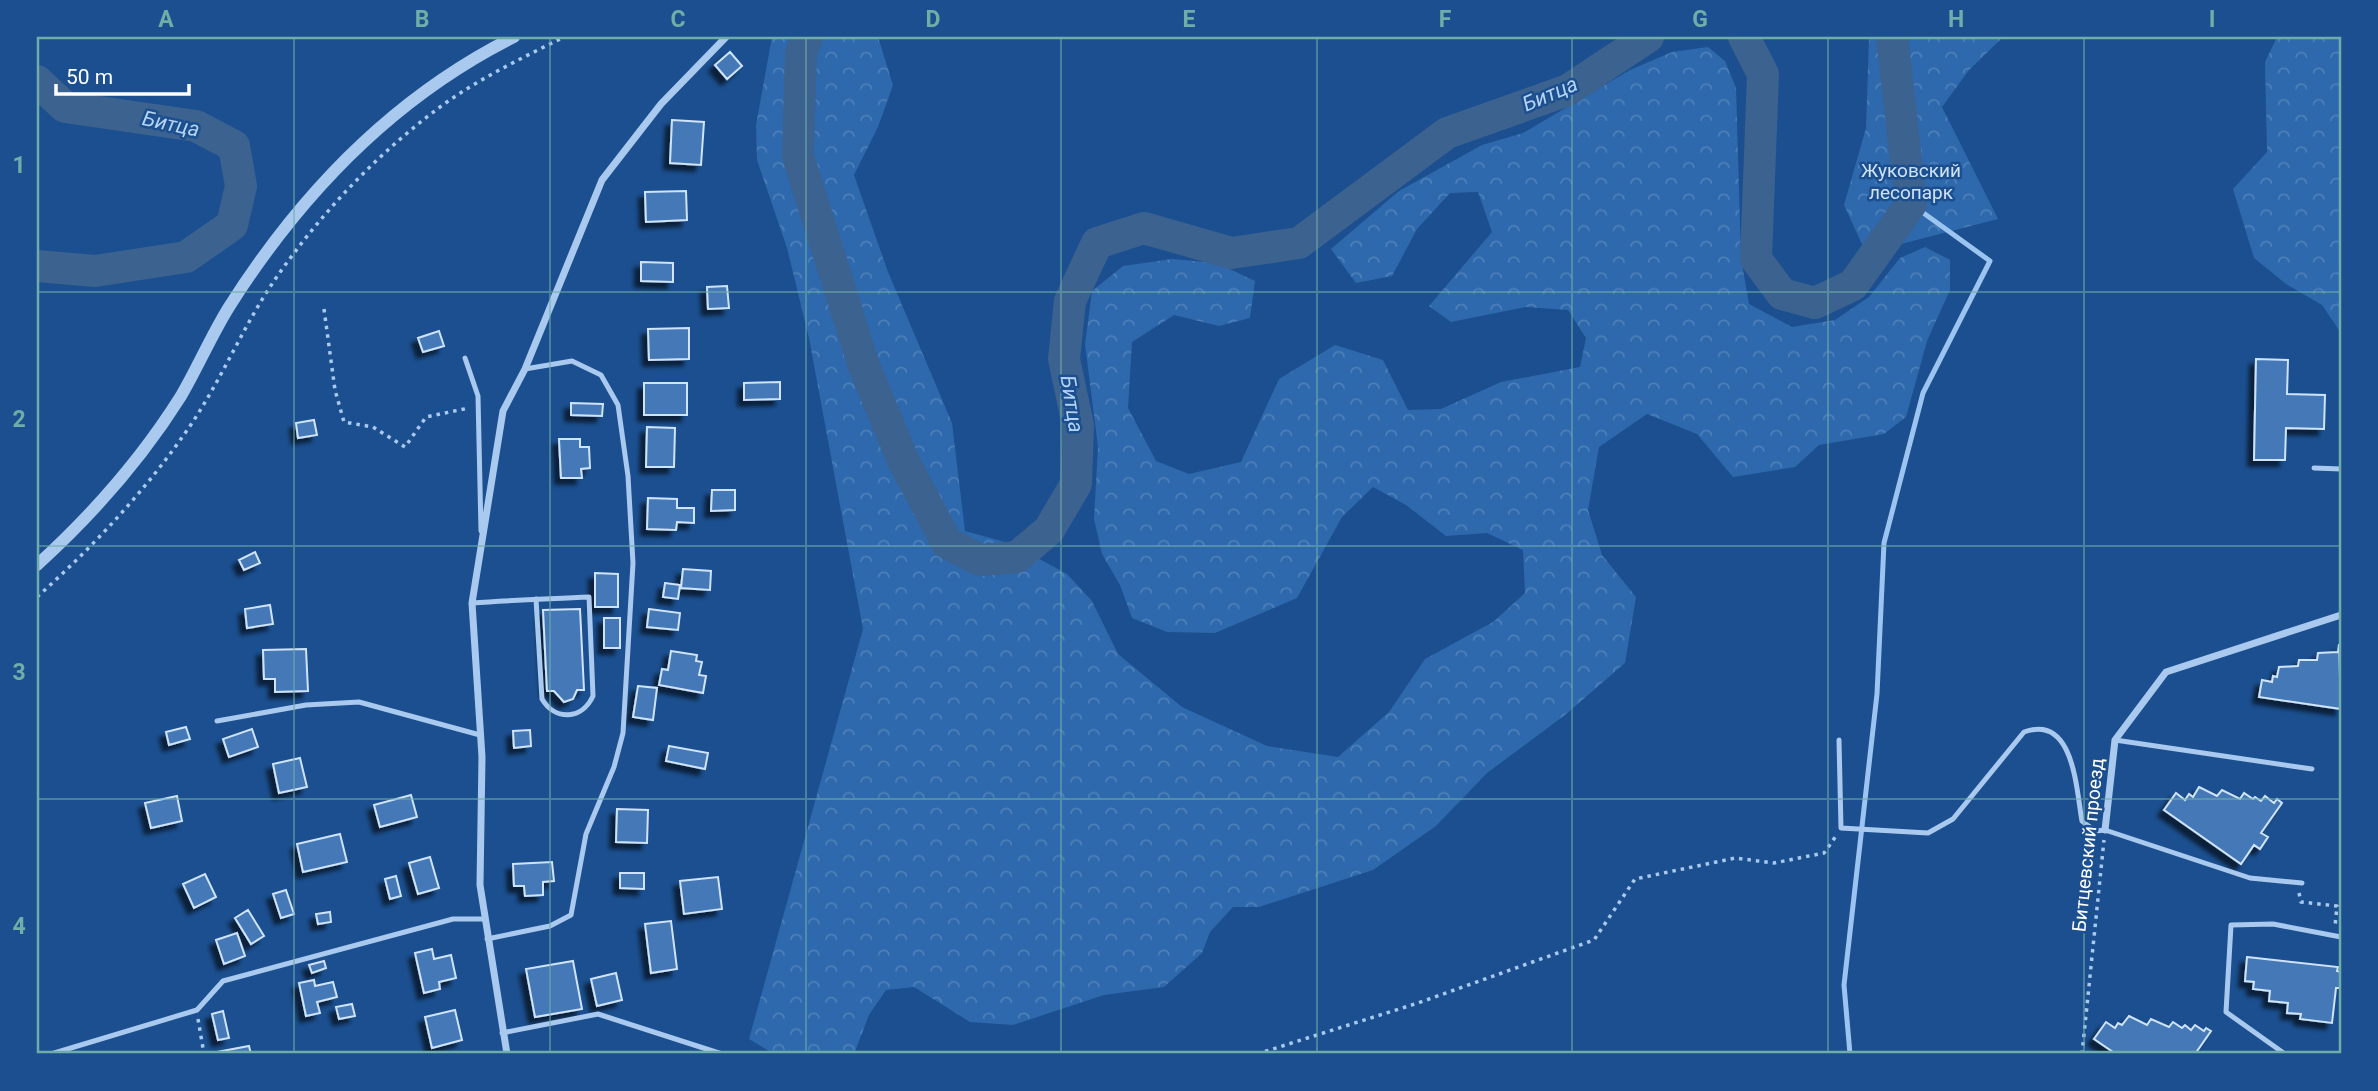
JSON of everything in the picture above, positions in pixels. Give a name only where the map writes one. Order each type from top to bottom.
[{"type":"street","points":[[37,565],[108,493],[154,437],[182,395],[228,308],[294,215],[330,174],[429,88],[484,52],[514,37]]},
{"type":"street","points":[[507,1054],[480,885],[480,735],[472,603],[503,411],[525,369],[602,180],[661,104],[726,37]]},
{"type":"street","name":"Битцевский проезд","points":[[2105,830],[2115,740],[2166,672],[2341,615]]},
{"type":"lane","points":[[466,358],[478,396],[481,537]]},
{"type":"lane","points":[[487,940],[550,926],[571,915],[586,834],[614,767],[623,733],[633,563],[628,476],[618,405],[601,375],[572,361],[525,369]]},
{"type":"lane","points":[[2314,468],[2341,469]]},
{"type":"lane","points":[[472,603],[536,599],[589,597],[593,696],[589,704],[576,714],[560,715],[552,711],[542,699],[536,599]]},
{"type":"lane","points":[[217,721],[306,705],[359,702],[480,735]]},
{"type":"lane","points":[[1839,740],[1841,828],[1928,832],[1953,819],[2024,732],[2034,728],[2059,736],[2067,749],[2081,821],[2095,831],[2105,830],[2250,878],[2302,883]]},
{"type":"lane","points":[[2115,740],[2312,769]]},
{"type":"lane","points":[[51,1054],[197,1010],[223,981],[453,919],[485,919]]},
{"type":"lane","points":[[2285,1054],[2226,1012],[2231,925],[2273,925],[2341,937]]},
{"type":"lane","points":[[502,1033],[597,1014],[722,1054]]},
{"type":"path","points":[[37,597],[94,543],[147,484],[195,418],[276,278],[349,188],[441,106],[494,73],[564,37]]},
{"type":"path","points":[[324,309],[335,390],[344,422],[373,427],[405,447],[426,417],[478,407]]},
{"type":"path","points":[[1258,1054],[1418,1003],[1594,940],[1636,879],[1735,858],[1774,863],[1824,853],[1841,828]]},
{"type":"path","name":"Битцевский проезд","points":[[2082,1054],[2105,830]]},
{"type":"path","points":[[2301,902],[2337,906],[2334,935]]},
{"type":"path","points":[[197,1010],[205,1054]]},
{"type":"green space","points":[[772,37],[878,37],[893,85],[878,127],[854,175],[888,272],[952,423],[965,531],[1012,544],[1067,574],[1092,601],[1118,654],[1182,707],[1267,746],[1338,757],[1389,712],[1425,659],[1493,622],[1525,593],[1523,550],[1487,533],[1446,536],[1406,505],[1373,487],[1342,517],[1297,598],[1215,633],[1167,632],[1132,618],[1120,585],[1102,554],[1094,519],[1098,447],[1085,344],[1092,291],[1123,266],[1172,259],[1217,263],[1255,281],[1250,318],[1219,326],[1174,315],[1132,342],[1128,408],[1156,461],[1189,474],[1241,462],[1279,379],[1335,345],[1383,360],[1408,410],[1441,409],[1501,382],[1580,367],[1586,338],[1568,310],[1526,307],[1451,322],[1429,306],[1492,232],[1478,192],[1450,193],[1417,229],[1392,276],[1356,283],[1331,249],[1399,191],[1482,145],[1523,133],[1630,70],[1672,52],[1708,47],[1725,61],[1736,88],[1741,258],[1749,304],[1792,327],[1835,320],[1869,297],[1900,258],[1925,247],[1950,260],[1950,290],[1927,341],[1906,417],[1884,434],[1819,445],[1795,467],[1733,477],[1697,434],[1647,414],[1599,447],[1588,510],[1602,555],[1636,597],[1625,663],[1565,715],[1487,773],[1436,826],[1373,870],[1259,907],[1233,907],[1210,932],[1202,953],[1164,987],[1104,995],[1013,1025],[970,1022],[914,987],[886,990],[869,1015],[854,1054],[774,1054],[749,1039],[863,629],[809,338],[787,248],[757,160],[756,125]]},
{"type":"green space","name":"Жуковский лесопарк","points":[[1869,37],[2003,37],[1969,70],[1942,107],[1998,219],[1866,253],[1844,205],[1866,128]]},
{"type":"green space","points":[[2277,37],[2341,37],[2341,333],[2322,305],[2286,284],[2254,258],[2233,189],[2267,152],[2265,62]]},
{"type":"building","points":[[730,52],[742,66],[727,79],[715,65]]},
{"type":"building","points":[[672,120],[704,122],[701,165],[670,163]]},
{"type":"building","points":[[686,191],[687,220],[646,222],[645,192]]},
{"type":"building","points":[[641,262],[673,263],[673,282],[641,281]]},
{"type":"building","points":[[727,286],[729,308],[708,309],[707,287]]},
{"type":"building","points":[[689,328],[689,359],[649,360],[648,329]]},
{"type":"building","points":[[439,331],[444,346],[423,352],[418,338]]},
{"type":"building","points":[[2256,359],[2288,360],[2287,394],[2325,395],[2324,429],[2286,428],[2285,460],[2254,460]]},
{"type":"building","points":[[780,382],[780,399],[744,400],[744,383]]},
{"type":"building","points":[[644,383],[687,383],[687,415],[644,415]]},
{"type":"building","points":[[571,403],[603,404],[602,416],[571,415]]},
{"type":"building","points":[[314,420],[317,435],[298,438],[296,423]]},
{"type":"building","points":[[647,427],[675,428],[674,467],[646,467]]},
{"type":"building","points":[[559,439],[580,439],[580,447],[589,447],[590,468],[581,469],[582,478],[561,478]]},
{"type":"building","points":[[712,490],[735,490],[735,510],[711,511]]},
{"type":"building","points":[[648,498],[677,499],[677,508],[694,508],[694,523],[677,522],[676,530],[647,529]]},
{"type":"building","points":[[255,552],[260,563],[244,570],[239,560]]},
{"type":"building","points":[[683,569],[711,571],[710,590],[681,588]]},
{"type":"building","points":[[595,573],[618,574],[618,607],[595,607]]},
{"type":"building","points":[[665,583],[680,585],[678,599],[663,597]]},
{"type":"building","points":[[270,605],[273,624],[247,628],[245,609]]},
{"type":"building","points":[[580,609],[584,690],[577,690],[573,699],[564,702],[554,691],[547,691],[543,610]]},
{"type":"building","points":[[649,609],[680,613],[678,630],[647,627]]},
{"type":"building","points":[[604,618],[620,618],[620,648],[604,648]]},
{"type":"building","points":[[2339,644],[2341,709],[2259,697],[2262,680],[2272,682],[2273,676],[2277,677],[2279,667],[2298,666],[2299,660],[2317,660],[2318,653],[2338,652]]},
{"type":"building","points":[[306,649],[308,691],[275,692],[275,679],[264,679],[263,650]]},
{"type":"building","points":[[671,651],[697,655],[696,661],[702,662],[699,675],[706,676],[703,693],[659,685],[662,669],[668,670]]},
{"type":"building","points":[[638,686],[657,688],[653,720],[633,717]]},
{"type":"building","points":[[186,727],[190,739],[169,745],[166,732]]},
{"type":"building","points":[[252,729],[258,747],[229,757],[223,739]]},
{"type":"building","points":[[530,730],[531,746],[514,748],[513,731]]},
{"type":"building","points":[[669,746],[708,753],[705,769],[666,761]]},
{"type":"building","points":[[300,758],[307,787],[279,793],[273,764]]},
{"type":"building","points":[[2199,787],[2217,796],[2222,790],[2240,799],[2244,793],[2253,799],[2255,797],[2261,801],[2265,796],[2274,803],[2277,799],[2282,803],[2261,833],[2268,837],[2260,849],[2254,845],[2241,864],[2164,810],[2176,793],[2185,800],[2189,794],[2193,797]]},
{"type":"building","points":[[411,795],[417,817],[380,827],[374,805]]},
{"type":"building","points":[[177,796],[182,821],[151,828],[145,803]]},
{"type":"building","points":[[617,809],[648,810],[647,843],[616,842]]},
{"type":"building","points":[[340,834],[347,862],[303,872],[297,844]]},
{"type":"building","points":[[430,857],[439,888],[418,894],[409,863]]},
{"type":"building","points":[[552,862],[554,881],[543,882],[543,895],[525,896],[524,886],[514,886],[513,864]]},
{"type":"building","points":[[620,873],[644,873],[644,889],[620,888]]},
{"type":"building","points":[[205,874],[216,897],[194,908],[183,884]]},
{"type":"building","points":[[396,876],[401,896],[390,899],[385,879]]},
{"type":"building","points":[[718,877],[722,909],[684,914],[680,881]]},
{"type":"building","points":[[286,890],[294,914],[281,918],[273,894]]},
{"type":"building","points":[[248,910],[264,936],[251,944],[235,918]]},
{"type":"building","points":[[330,912],[331,922],[318,924],[316,914]]},
{"type":"building","points":[[671,921],[677,969],[651,973],[645,924]]},
{"type":"building","points":[[237,933],[245,956],[224,964],[216,940]]},
{"type":"building","points":[[432,949],[434,959],[451,955],[456,978],[439,982],[440,989],[424,993],[415,953]]},
{"type":"building","points":[[2247,957],[2338,967],[2337,971],[2341,972],[2341,988],[2336,988],[2332,1023],[2300,1019],[2301,1014],[2287,1013],[2288,1003],[2269,1001],[2270,991],[2253,989],[2254,982],[2245,981]]},
{"type":"building","points":[[324,961],[326,968],[312,973],[309,965]]},
{"type":"building","points":[[573,961],[582,1009],[535,1017],[526,969]]},
{"type":"building","points":[[616,973],[622,1000],[597,1006],[591,979]]},
{"type":"building","points":[[314,980],[315,986],[333,982],[337,997],[317,1002],[320,1013],[306,1016],[299,983]]},
{"type":"building","points":[[352,1004],[355,1016],[339,1019],[336,1007]]},
{"type":"building","points":[[455,1010],[462,1040],[432,1048],[425,1017]]},
{"type":"building","points":[[223,1011],[229,1038],[218,1040],[212,1014]]},
{"type":"building","points":[[2129,1016],[2147,1025],[2151,1019],[2169,1027],[2173,1022],[2182,1028],[2185,1025],[2191,1030],[2195,1025],[2204,1031],[2206,1028],[2211,1031],[2195,1054],[2116,1054],[2094,1039],[2106,1022],[2115,1028],[2118,1023],[2122,1025]]},
{"type":"building","points":[[249,1046],[251,1054],[217,1052]]},
{"type":"waterway","name":"Битца","points":[[807,37],[801,53],[798,156],[864,366],[903,460],[947,543],[980,560],[1017,557],[1049,530],[1076,484],[1078,425],[1064,359],[1070,301],[1097,243],[1144,228],[1231,253],[1299,243],[1447,133],[1568,90],[1648,37]]},
{"type":"waterway","name":"Битца","points":[[1744,37],[1763,74],[1756,259],[1782,294],[1815,303],[1853,285],[1911,204],[1892,37]]},
{"type":"waterway","name":"Битца","points":[[37,81],[65,107],[196,126],[234,146],[241,186],[232,225],[186,257],[95,271],[37,266]]},
{"type":"waterway","points":[[1850,1054],[1844,985],[1877,694],[1884,543],[1923,393],[1990,261],[1911,204]]}]
